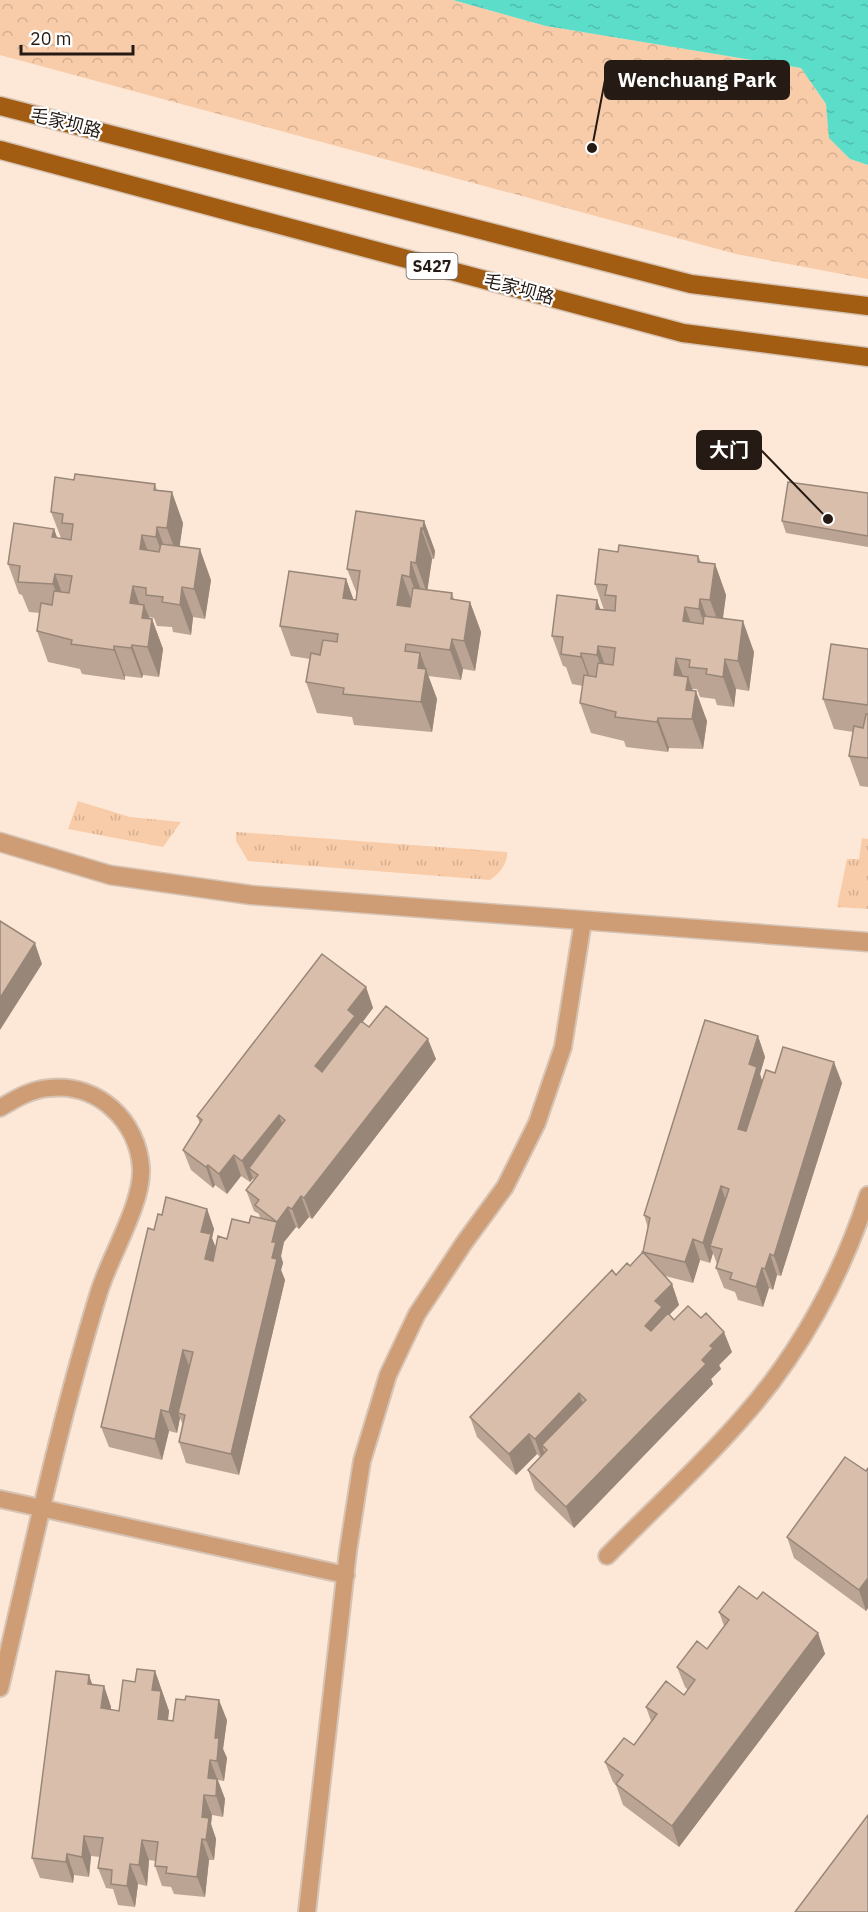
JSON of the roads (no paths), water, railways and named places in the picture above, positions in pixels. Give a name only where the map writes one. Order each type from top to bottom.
[{"type":"main road","name":"毛家坝路","points":[[0,106],[691,284],[868,306]]},
{"type":"main road","name":"毛家坝路","points":[[0,150],[683,333],[868,357]]},
{"type":"street","points":[[0,842],[110,875],[240,893],[868,942]]},
{"type":"lane","points":[[308,1912],[346,1575],[362,1461],[388,1375],[417,1314],[464,1243],[505,1187],[537,1123],[563,1047],[583,921]]},
{"type":"lane","points":[[0,1108],[22,1095],[49,1088],[71,1088],[92,1094],[112,1107],[128,1125],[137,1145],[141,1168],[139,1190],[99,1292],[42,1508],[0,1688]]},
{"type":"lane","points":[[608,1556],[744,1416],[779,1373],[828,1290],[857,1227],[868,1195]]},
{"type":"lane","points":[[0,1499],[346,1575]]},
{"type":"water","points":[[453,0],[868,0],[868,165],[850,159],[829,138],[826,104],[801,68],[546,26]]},
{"type":"place","name":"Wenchuang Park","points":[[592,148]]},
{"type":"place","name":"大门","points":[[828,519]]}]
